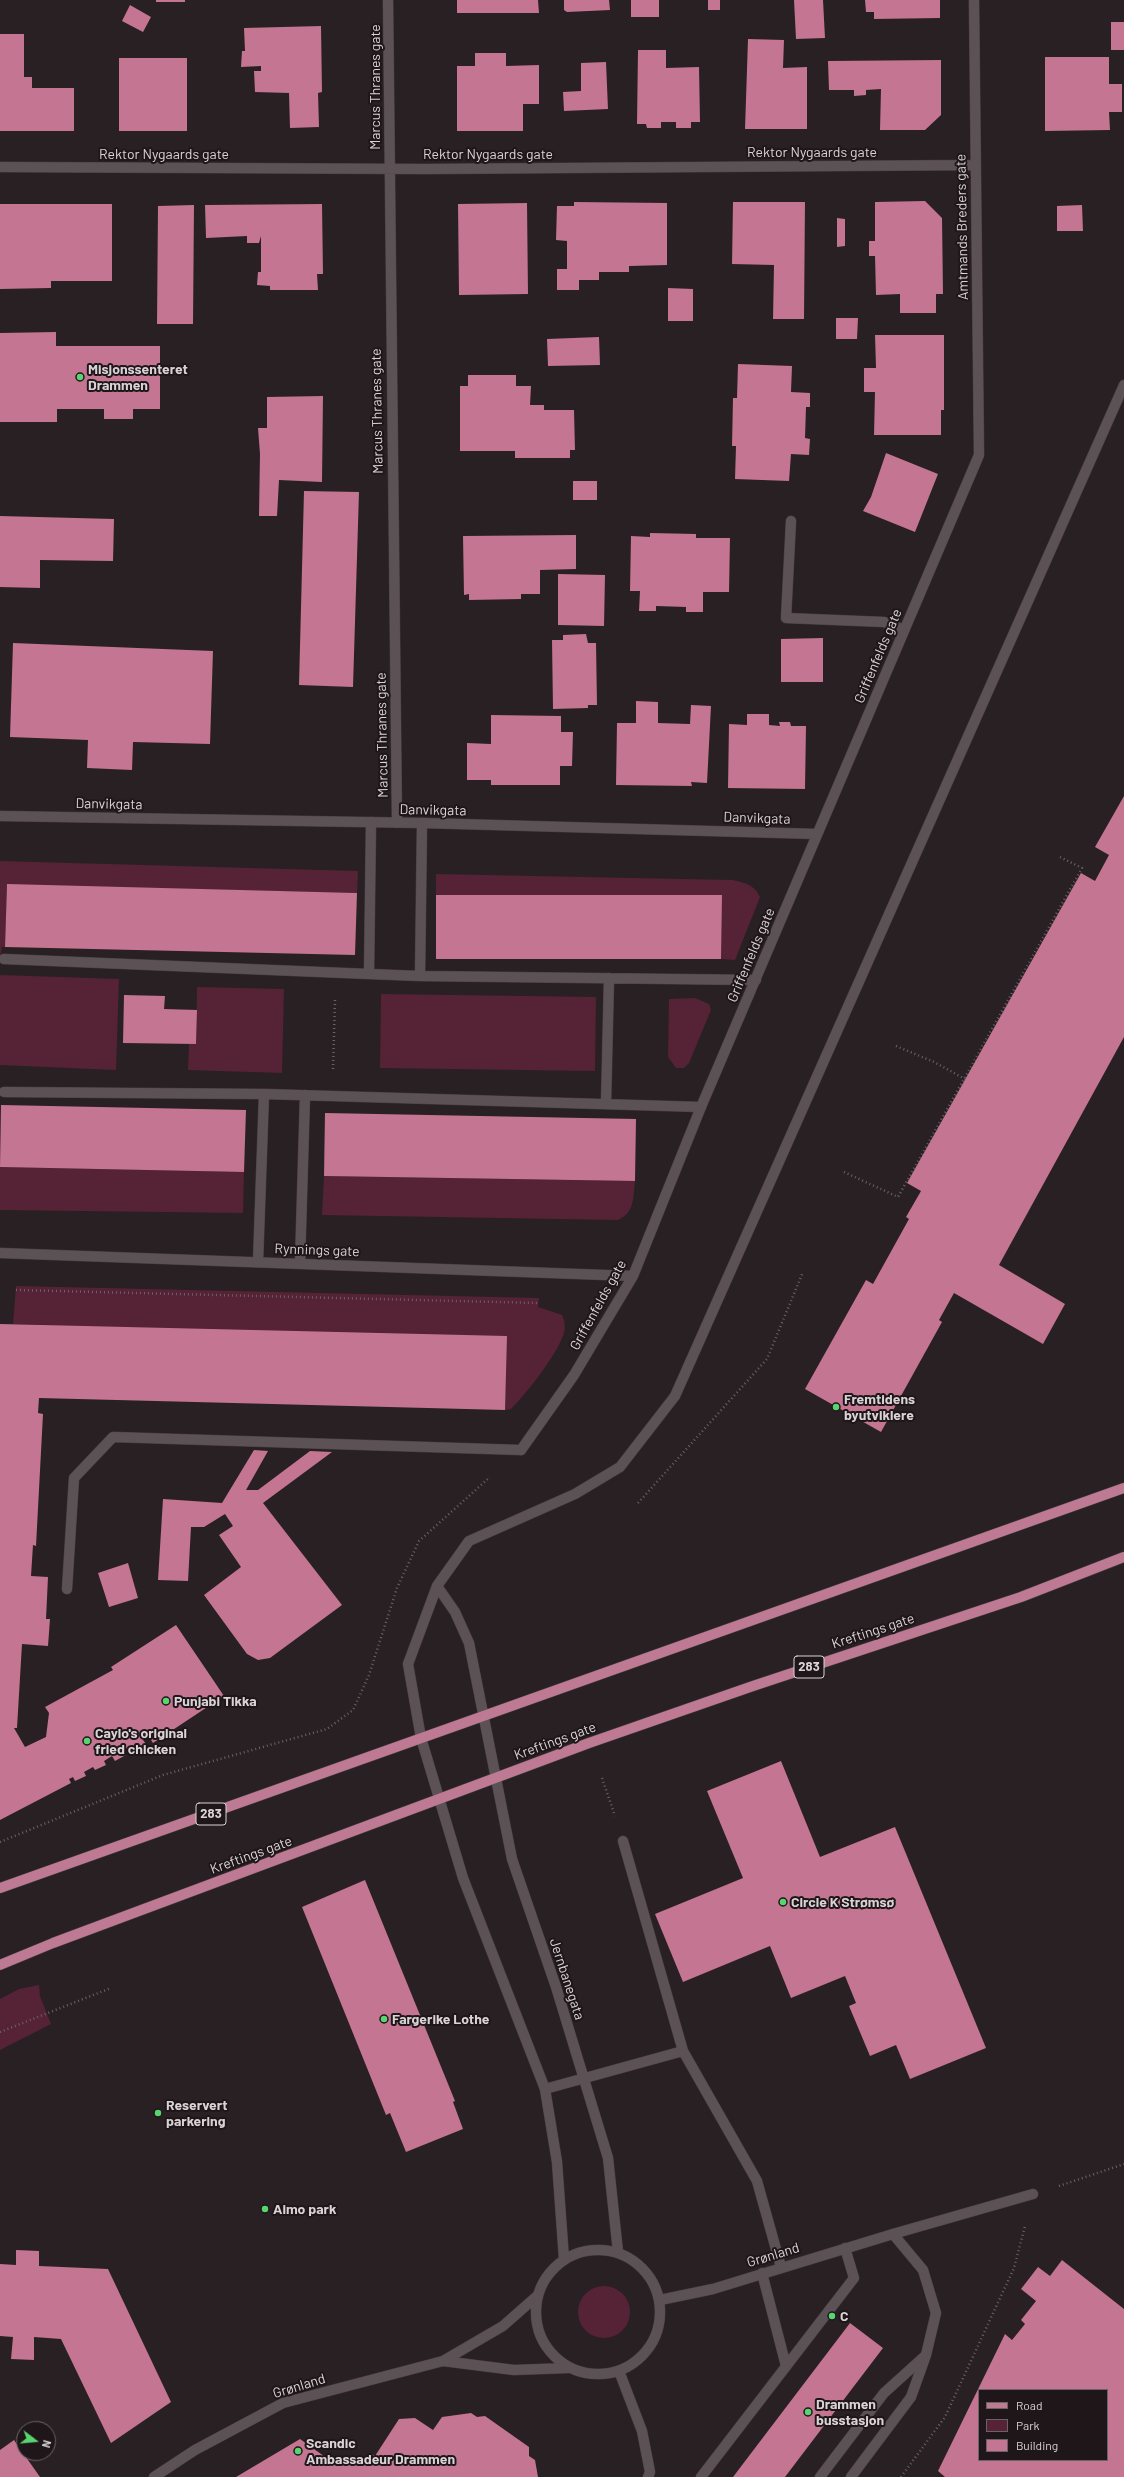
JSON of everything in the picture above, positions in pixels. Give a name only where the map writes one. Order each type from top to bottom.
[{"type":"main road","name":"283","points":[[0,1888],[1124,1488]]},
{"type":"main road","name":"Kreftings gate","points":[[0,1965],[53,1943],[438,1801],[495,1778],[753,1686],[1021,1597],[1124,1558]]},
{"type":"street","name":"Marcus Thranes gate","points":[[388,0],[397,823]]},
{"type":"street","name":"Amtmands Breders gate","points":[[974,0],[979,455]]},
{"type":"street","name":"Rektor Nygaards gate","points":[[0,167],[389,169],[976,165]]},
{"type":"street","points":[[564,2259],[557,2162],[545,2089],[463,1878],[438,1801],[421,1738],[408,1664],[437,1586],[469,1541],[575,1494],[620,1467],[675,1396],[1124,385]]},
{"type":"street","name":"Griffenfelds gate","points":[[67,1589],[74,1478],[113,1437],[520,1450],[574,1374],[633,1276],[701,1107],[979,455]]},
{"type":"street","points":[[790,521],[786,618],[884,622],[904,630]]},
{"type":"street","name":"Danvikgata","points":[[0,816],[422,823],[817,834]]},
{"type":"street","points":[[369,974],[371,822]]},
{"type":"street","points":[[420,976],[422,823]]},
{"type":"street","points":[[4,959],[420,976],[756,980]]},
{"type":"street","points":[[606,1104],[609,978]]},
{"type":"street","points":[[4,1092],[264,1094],[701,1107]]},
{"type":"street","points":[[258,1262],[264,1094]]},
{"type":"street","points":[[300,1263],[305,1095]]},
{"type":"street","name":"Rynnings gate","points":[[0,1254],[300,1263],[633,1276]]},
{"type":"street","name":"Jernbanegata","points":[[437,1586],[455,1612],[470,1643],[495,1778],[512,1859],[584,2077],[608,2158],[618,2252]]},
{"type":"street","points":[[623,1841],[683,2051],[757,2181],[781,2266]]},
{"type":"street","points":[[545,2089],[584,2077],[683,2051]]},
{"type":"street","name":"Grønland","points":[[660,2300],[713,2289],[781,2266],[1033,2194]]},
{"type":"street","points":[[851,2477],[911,2397],[926,2355],[936,2312],[923,2270],[893,2234]]},
{"type":"street","points":[[702,2477],[854,2278],[845,2248]]},
{"type":"street","points":[[599,2249],[618,2252],[637,2263],[652,2280],[660,2300],[660,2323],[652,2344],[638,2360],[619,2371],[602,2375],[590,2374],[568,2368],[553,2357],[542,2342],[536,2320],[537,2296],[547,2275],[564,2259],[581,2251],[599,2249]]},
{"type":"street","points":[[762,2273],[786,2366]]},
{"type":"street","name":"Grønland","points":[[154,2477],[195,2450],[283,2403],[443,2361],[503,2326],[537,2296]]},
{"type":"street","points":[[820,2477],[884,2393],[926,2355]]},
{"type":"street","name":"Grønland","points":[[443,2361],[514,2370],[568,2368]]},
{"type":"street","points":[[619,2371],[642,2431],[650,2472],[648,2477]]},
{"type":"path","points":[[844,1172],[898,1197],[1082,868],[1060,857]]},
{"type":"path","points":[[332,1096],[336,973]]},
{"type":"path","points":[[896,1046],[934,1062],[965,1079]]},
{"type":"path","points":[[638,1503],[767,1359],[803,1272]]},
{"type":"path","points":[[16,1290],[538,1303]]},
{"type":"path","points":[[0,1842],[163,1775],[327,1729],[353,1710],[369,1675]]},
{"type":"path","points":[[602,1778],[607,1793]]},
{"type":"path","points":[[0,2032],[111,1988]]},
{"type":"path","points":[[1069,2182],[1124,2164]]},
{"type":"path","points":[[901,2477],[945,2417],[1014,2268],[1033,2194]]},
{"type":"green space","points":[[0,861],[358,871],[357,893],[7,885],[5,947],[2,947],[0,957]]},
{"type":"green space","points":[[436,874],[732,880],[745,883],[752,887],[760,897],[735,960],[721,959],[721,895],[436,895]]},
{"type":"green space","points":[[0,975],[119,979],[116,1070],[0,1065]]},
{"type":"green space","points":[[197,987],[284,989],[282,1073],[188,1070],[189,1044],[196,1044]]},
{"type":"green space","points":[[381,994],[596,997],[595,1071],[380,1068]]},
{"type":"green space","points":[[695,998],[709,1004],[711,1010],[689,1063],[684,1068],[676,1068],[668,1057],[669,999]]},
{"type":"green space","points":[[0,1167],[244,1172],[243,1213],[0,1210]]},
{"type":"green space","points":[[324,1176],[635,1181],[630,1209],[624,1217],[618,1220],[322,1215]]},
{"type":"green space","points":[[16,1286],[539,1298],[538,1307],[562,1315],[565,1328],[559,1345],[540,1374],[525,1394],[511,1409],[505,1410],[50,1325],[13,1324]]},
{"type":"green space","points":[[39,1985],[40,1996],[51,2024],[0,2050],[0,1999],[19,1989]]},
{"type":"green space","points":[[604,2286],[614,2288],[622,2294],[628,2302],[630,2312],[628,2322],[622,2330],[614,2336],[604,2338],[594,2336],[586,2330],[580,2322],[578,2312],[580,2302],[586,2294],[594,2288]]},
{"type":"building","points":[[156,0],[185,0],[185,2],[156,2]]},
{"type":"building","points":[[457,0],[538,0],[539,13],[457,13]]},
{"type":"building","points":[[564,0],[609,0],[610,10],[567,12],[564,10]]},
{"type":"building","points":[[631,0],[659,0],[659,17],[631,17]]},
{"type":"building","points":[[708,0],[720,0],[720,10],[708,10]]},
{"type":"building","points":[[794,0],[823,0],[825,38],[796,39]]},
{"type":"building","points":[[865,0],[940,0],[940,18],[874,19],[874,12],[866,12]]},
{"type":"building","points":[[130,5],[151,17],[143,32],[122,21]]},
{"type":"building","points":[[1111,22],[1124,22],[1124,50],[1111,50]]},
{"type":"building","points":[[321,26],[322,92],[318,93],[319,127],[290,128],[289,93],[255,92],[254,71],[261,71],[261,66],[241,67],[242,51],[245,51],[244,28]]},
{"type":"building","points":[[0,34],[24,34],[24,77],[32,77],[32,88],[74,88],[74,131],[0,131]]},
{"type":"building","points":[[748,39],[784,40],[783,68],[807,67],[807,129],[745,129]]},
{"type":"building","points":[[638,50],[666,50],[666,68],[699,67],[700,122],[691,122],[691,128],[676,128],[676,122],[661,122],[661,128],[647,128],[646,124],[637,124]]},
{"type":"building","points":[[475,53],[506,53],[506,66],[539,65],[539,104],[523,104],[523,131],[457,131],[457,66],[475,66]]},
{"type":"building","points":[[1045,57],[1109,57],[1109,84],[1122,84],[1122,112],[1109,112],[1110,130],[1045,131]]},
{"type":"building","points":[[119,58],[187,58],[187,131],[119,131]]},
{"type":"building","points":[[941,60],[941,115],[925,130],[880,130],[881,89],[866,90],[866,95],[854,96],[854,90],[829,90],[828,61]]},
{"type":"building","points":[[606,62],[608,109],[564,111],[563,92],[581,91],[581,63]]},
{"type":"building","points":[[925,201],[942,218],[943,294],[936,294],[936,313],[900,313],[900,294],[876,295],[875,256],[869,256],[869,241],[875,241],[875,202]]},
{"type":"building","points":[[574,202],[667,203],[667,265],[629,266],[629,272],[599,272],[599,280],[579,280],[579,290],[557,290],[557,269],[567,269],[567,241],[556,240],[557,206],[574,206]]},
{"type":"building","points":[[733,202],[805,202],[804,319],[773,319],[774,265],[732,264]]},
{"type":"building","points":[[527,203],[528,294],[459,295],[458,204]]},
{"type":"building","points":[[0,204],[112,204],[112,281],[51,281],[51,288],[0,289]]},
{"type":"building","points":[[322,204],[323,274],[317,274],[318,290],[270,290],[270,286],[257,285],[258,272],[261,272],[261,236],[259,243],[247,243],[247,236],[206,238],[205,205]]},
{"type":"building","points":[[194,205],[193,324],[157,324],[158,206]]},
{"type":"building","points":[[1082,205],[1083,231],[1057,231],[1057,206]]},
{"type":"building","points":[[837,218],[845,219],[845,246],[837,247]]},
{"type":"building","points":[[668,288],[693,289],[693,321],[668,321]]},
{"type":"building","points":[[836,318],[858,318],[857,339],[836,339]]},
{"type":"building","name":"Misjonssenteret Drammen","points":[[56,332],[56,346],[160,346],[160,409],[133,409],[133,419],[104,419],[104,409],[57,409],[57,422],[0,422],[0,333]]},
{"type":"building","points":[[875,335],[944,335],[944,410],[941,410],[941,435],[874,435],[875,392],[864,392],[864,368],[876,368]]},
{"type":"building","points":[[599,337],[600,365],[548,366],[547,339]]},
{"type":"building","points":[[738,364],[792,366],[791,392],[810,393],[810,407],[806,407],[805,438],[810,439],[809,455],[791,454],[789,481],[735,479],[736,446],[732,446],[733,398],[737,398]]},
{"type":"building","points":[[468,375],[516,375],[516,386],[531,386],[530,405],[544,405],[544,410],[574,410],[575,450],[570,450],[570,458],[515,458],[515,451],[460,451],[460,386],[468,386]]},
{"type":"building","points":[[323,396],[322,482],[279,480],[277,516],[259,516],[260,454],[258,428],[267,428],[267,397]]},
{"type":"building","points":[[886,453],[938,474],[915,532],[863,511],[871,497]]},
{"type":"building","points":[[573,481],[597,481],[597,500],[573,500]]},
{"type":"building","points":[[304,491],[359,492],[353,687],[299,685]]},
{"type":"building","points":[[0,516],[114,519],[113,561],[40,560],[40,588],[0,587]]},
{"type":"building","points":[[650,533],[696,534],[696,538],[730,538],[729,592],[703,592],[703,612],[686,612],[686,607],[656,606],[656,611],[639,611],[640,591],[630,591],[631,536],[650,537]]},
{"type":"building","points":[[576,535],[576,569],[540,570],[540,594],[521,594],[521,599],[469,600],[469,594],[464,595],[463,536]]},
{"type":"building","points":[[558,574],[605,575],[604,626],[558,625]]},
{"type":"building","points":[[586,634],[588,643],[596,643],[597,705],[588,705],[588,708],[553,709],[552,640],[563,640],[563,635]]},
{"type":"building","points":[[823,638],[823,682],[781,682],[781,639]]},
{"type":"building","points":[[13,643],[213,651],[210,744],[133,742],[132,770],[87,768],[88,740],[10,737]]},
{"type":"building","points":[[636,701],[658,702],[658,723],[690,724],[691,705],[711,706],[707,783],[691,782],[692,786],[616,785],[617,723],[636,723]]},
{"type":"building","points":[[747,714],[769,714],[769,725],[780,726],[779,722],[790,722],[791,726],[806,726],[805,789],[728,788],[729,724],[747,725]]},
{"type":"building","points":[[491,715],[561,716],[561,732],[573,732],[572,766],[560,766],[560,785],[491,785],[491,780],[467,780],[467,743],[491,744]]},
{"type":"building","points":[[1124,796],[1124,1037],[999,1265],[1065,1304],[1043,1344],[954,1293],[939,1320],[942,1322],[881,1432],[805,1389],[866,1280],[873,1284],[909,1219],[906,1217],[921,1191],[907,1183],[1081,873],[1095,881],[1109,855],[1095,847]]},
{"type":"building","points":[[7,884],[357,893],[355,955],[5,947]]},
{"type":"building","points":[[436,895],[722,895],[721,959],[436,959]]},
{"type":"building","points":[[124,995],[165,996],[164,1009],[197,1010],[196,1044],[123,1043]]},
{"type":"building","points":[[1,1105],[246,1110],[244,1172],[0,1167]]},
{"type":"building","points":[[325,1113],[636,1119],[635,1181],[324,1176]]},
{"type":"building","points":[[0,1324],[507,1336],[505,1410],[39,1398],[38,1413],[43,1414],[36,1546],[33,1545],[31,1576],[48,1577],[46,1619],[50,1619],[48,1646],[22,1644],[17,1728],[14,1728],[25,1747],[46,1737],[49,1713],[45,1707],[113,1670],[111,1667],[176,1625],[224,1696],[153,1743],[149,1737],[143,1740],[146,1744],[135,1750],[133,1745],[123,1750],[126,1755],[115,1761],[112,1756],[104,1761],[106,1765],[95,1770],[93,1767],[84,1772],[86,1776],[75,1781],[73,1777],[69,1779],[71,1783],[0,1820]]},
{"type":"building","points":[[254,1450],[268,1451],[246,1490],[258,1490],[310,1451],[332,1452],[263,1503],[342,1605],[270,1658],[258,1660],[247,1654],[204,1595],[241,1567],[219,1535],[233,1526],[225,1514],[204,1527],[191,1527],[188,1581],[158,1580],[163,1499],[222,1503]]},
{"type":"building","points":[[128,1563],[138,1598],[109,1607],[98,1573]]},
{"type":"building","points":[[781,1761],[820,1857],[895,1827],[986,2048],[910,2079],[896,2045],[870,2056],[849,2006],[856,2003],[845,1976],[791,1998],[770,1946],[683,1982],[655,1914],[743,1878],[707,1791]]},
{"type":"building","points":[[365,1880],[455,2101],[453,2102],[463,2129],[406,2152],[390,2113],[386,2115],[302,1907]]},
{"type":"building","points":[[16,2250],[39,2251],[39,2266],[108,2269],[171,2402],[111,2443],[61,2339],[34,2337],[34,2360],[11,2359],[13,2337],[0,2336],[0,2264],[16,2265]]},
{"type":"building","points":[[1062,2260],[1124,2309],[1124,2477],[945,2477],[938,2471],[978,2389],[978,2461],[1108,2461],[1108,2389],[978,2389],[1005,2334],[1012,2340],[1025,2324],[1021,2320],[1036,2301],[1021,2289],[1038,2267],[1050,2276]]},
{"type":"building","name":"Drammen busstasjon","points":[[850,2323],[883,2348],[785,2477],[733,2477]]},
{"type":"building","points":[[471,2413],[477,2417],[485,2416],[529,2447],[529,2456],[535,2460],[538,2477],[236,2477],[300,2439],[335,2464],[364,2465],[372,2454],[375,2456],[399,2419],[415,2418],[433,2430],[442,2417]]},
{"type":"building","points":[[14,2440],[16,2443],[16,2461],[29,2461],[40,2477],[0,2477],[0,2450]]},
{"type":"place","name":"Misjonssenteret Drammen","points":[[80,377]]},
{"type":"place","name":"Fremtidens byutviklere","points":[[836,1407]]},
{"type":"place","name":"Punjabi Tikka","points":[[166,1701]]},
{"type":"place","name":"Caylo's original fried chicken","points":[[87,1741]]},
{"type":"place","name":"Circle K Strømsø","points":[[783,1902]]},
{"type":"place","name":"Fargerike Lothe","points":[[384,2019]]},
{"type":"place","name":"Reservert parkering","points":[[158,2113]]},
{"type":"place","name":"Aimo park","points":[[265,2209]]},
{"type":"place","name":"C","points":[[832,2316]]},
{"type":"place","name":"Drammen busstasjon","points":[[808,2412]]},
{"type":"place","name":"Scandic Ambassadeur Drammen","points":[[298,2451]]}]
